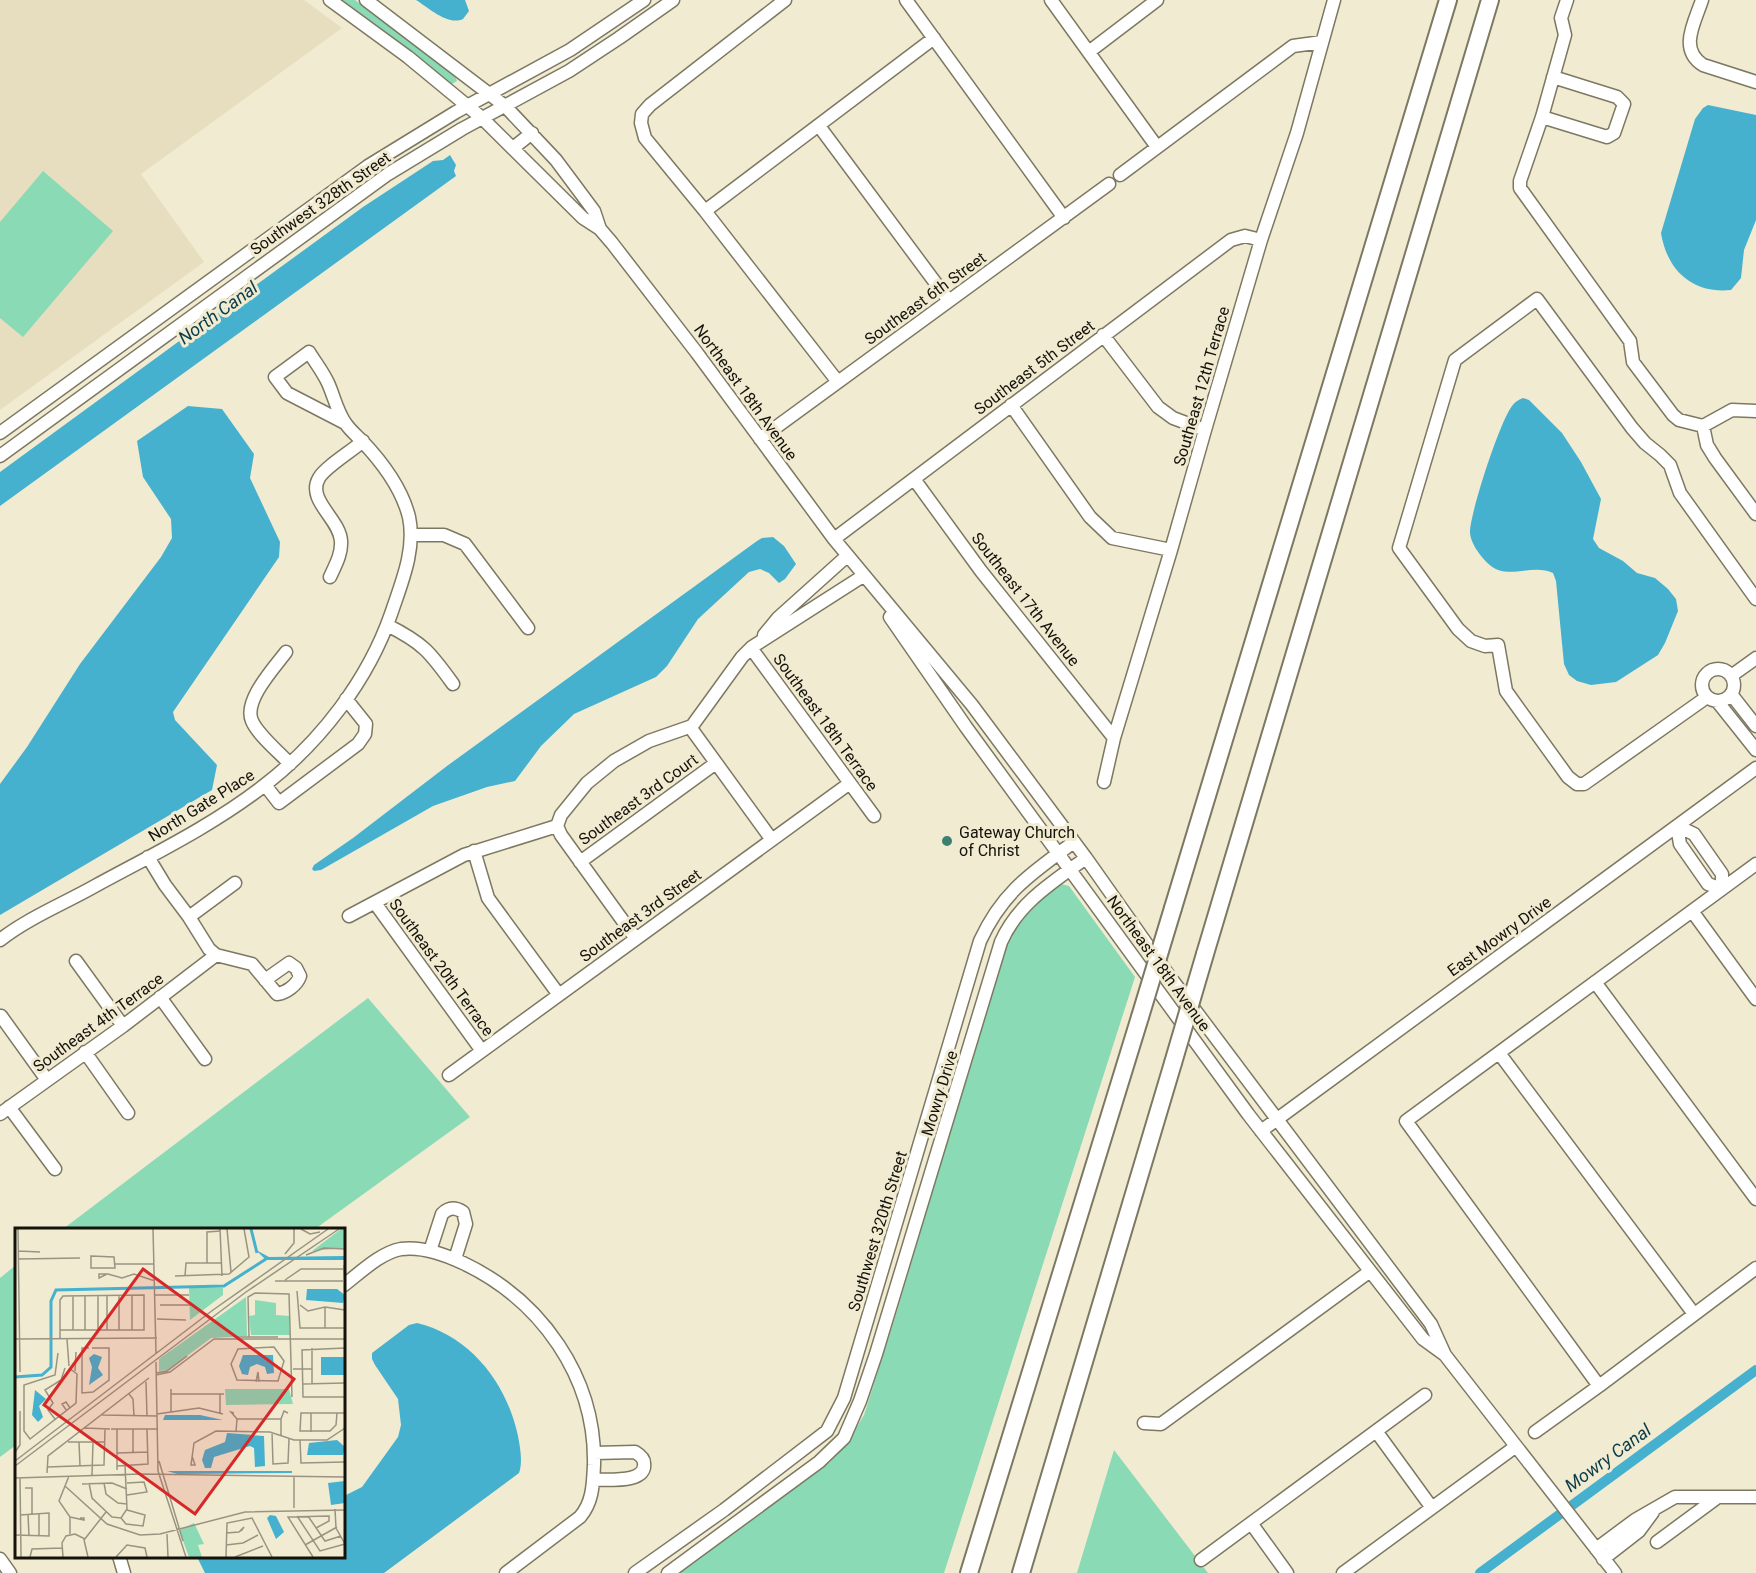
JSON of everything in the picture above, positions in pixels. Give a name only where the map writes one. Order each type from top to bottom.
[{"type":"highway","points":[[969,1573],[1448,0]]},
{"type":"highway","points":[[1022,1573],[1490,0]]},
{"type":"street","name":"Northeast 18th Avenue","points":[[331,0],[408,57],[482,118],[583,218],[600,229],[697,353],[847,556],[972,705],[1170,976],[1431,1324],[1445,1355],[1615,1573]]},
{"type":"street","name":"Northeast 18th Avenue","points":[[366,0],[505,106],[551,154],[594,211],[600,229]]},
{"type":"street","name":"Southwest 328th Street","points":[[0,434],[343,183],[467,106],[570,50],[644,0]]},
{"type":"street","name":"Southwest 328th Street","points":[[0,456],[388,174],[594,55],[672,0]]},
{"type":"street","points":[[784,0],[650,105],[642,114],[641,123],[645,138],[838,382]]},
{"type":"street","points":[[906,0],[1064,218]]},
{"type":"street","points":[[1051,0],[1090,51],[1157,147]]},
{"type":"street","points":[[1090,51],[1157,0]]},
{"type":"street","name":"Southeast 12th Terrace","points":[[1104,782],[1114,738],[1172,550],[1261,240],[1298,133],[1334,0]]},
{"type":"street","points":[[1567,0],[1561,18],[1565,35],[1542,117],[1520,181],[1520,188],[1630,341],[1633,362],[1673,415],[1679,420],[1703,426],[1732,410],[1756,411]]},
{"type":"street","points":[[1702,0],[1688,45],[1696,61],[1713,69],[1756,82]]},
{"type":"street","points":[[705,211],[934,38]]},
{"type":"street","points":[[1120,175],[1293,46],[1322,42]]},
{"type":"street","points":[[1542,117],[1607,137],[1614,133],[1624,104],[1617,97],[1553,77]]},
{"type":"street","points":[[819,126],[949,302]]},
{"type":"street","points":[[513,148],[532,133]]},
{"type":"street","name":"Southeast 6th Street","points":[[760,439],[1109,184]]},
{"type":"street","name":"Southeast 5th Street","points":[[834,539],[1231,240],[1245,236],[1261,240]]},
{"type":"street","points":[[219,275],[221,295]]},
{"type":"street","points":[[1756,598],[1680,493],[1670,465],[1632,428],[1537,299],[1455,360],[1399,548],[1458,629],[1471,642],[1485,646],[1498,645],[1506,691],[1568,777],[1577,784],[1584,784],[1712,699],[1727,698],[1734,685],[1731,676],[1723,670],[1712,670],[1702,682],[1704,692],[1712,699],[1756,750]]},
{"type":"street","points":[[1103,335],[1158,407],[1173,418],[1205,429]]},
{"type":"street","points":[[309,352],[325,377],[345,423],[287,393],[275,376],[309,352]]},
{"type":"street","points":[[1011,405],[1090,517],[1112,538],[1172,550]]},
{"type":"street","name":"North Gate Place","points":[[0,940],[220,816],[265,785],[308,746],[346,699],[373,656],[387,625],[404,575],[411,535],[408,517],[397,489],[363,441],[345,423]]},
{"type":"street","points":[[1703,426],[1707,445],[1756,514]]},
{"type":"street","points":[[330,577],[340,553],[341,538],[335,523],[319,501],[316,484],[322,473],[363,441]]},
{"type":"street","name":"Southeast 17th Avenue","points":[[914,479],[981,571],[1114,738]]},
{"type":"street","points":[[411,535],[444,535],[465,544],[528,628]]},
{"type":"street","points":[[762,639],[778,618],[847,556]]},
{"type":"street","name":"Northeast 18th Avenue","points":[[863,576],[941,691],[1261,1131],[1423,1339],[1445,1355]]},
{"type":"street","points":[[636,939],[561,835],[557,826],[561,815],[580,791],[614,761],[649,741],[690,727],[751,648],[762,639],[863,576]]},
{"type":"street","points":[[387,625],[415,639],[425,647],[453,684]]},
{"type":"street","name":"Southeast 18th Terrace","points":[[751,648],[874,816]]},
{"type":"street","points":[[286,652],[255,696],[250,713],[257,729],[290,764]]},
{"type":"street","points":[[1731,676],[1756,658]]},
{"type":"street","points":[[1731,694],[1756,726]]},
{"type":"street","points":[[265,785],[279,802],[358,744],[365,734],[366,724],[346,699]]},
{"type":"street","points":[[690,727],[772,840]]},
{"type":"street","name":"Southeast 3rd Court","points":[[580,862],[716,763]]},
{"type":"street","name":"East Mowry Drive","points":[[1261,1131],[1756,768]]},
{"type":"street","name":"Southeast 3rd Street","points":[[449,1075],[850,783]]},
{"type":"street","points":[[349,916],[456,858],[557,826]]},
{"type":"street","points":[[1677,826],[1694,834],[1707,852],[1722,874],[1722,889]]},
{"type":"street","points":[[1677,826],[1680,844],[1693,863],[1708,884],[1722,889]]},
{"type":"street","name":"Southwest 320th Street","points":[[634,1573],[724,1510],[827,1431],[844,1398],[980,941],[991,918],[1010,892],[1027,876],[1074,842]]},
{"type":"street","points":[[474,851],[488,898],[559,994]]},
{"type":"street","points":[[1693,863],[1707,852]]},
{"type":"street","points":[[148,857],[207,946],[216,955],[248,962],[265,980]]},
{"type":"street","name":"Mowry Drive","points":[[668,1573],[819,1462],[844,1438],[860,1401],[1001,942],[1012,920],[1025,904],[1086,858]]},
{"type":"street","points":[[1599,1386],[1406,1121],[1756,864]]},
{"type":"street","points":[[189,917],[235,883]]},
{"type":"street","name":"Southeast 20th Terrace","points":[[375,903],[482,1051]]},
{"type":"street","points":[[1692,911],[1756,999]]},
{"type":"street","name":"Southeast 4th Terrace","points":[[5,1111],[123,1026],[216,955]]},
{"type":"street","points":[[76,961],[123,1026]]},
{"type":"street","points":[[1595,982],[1756,1199]]},
{"type":"street","points":[[160,997],[205,1059]]},
{"type":"street","points":[[1,1016],[47,1080]]},
{"type":"street","points":[[85,1052],[128,1113]]},
{"type":"street","points":[[1499,1053],[1694,1314]]},
{"type":"street","points":[[5,1111],[55,1169]]},
{"type":"street","points":[[435,1252],[442,1214],[446,1210],[458,1209],[463,1212],[466,1224],[455,1259]]},
{"type":"street","points":[[345,1284],[393,1251],[414,1249],[435,1252],[455,1259],[503,1286],[535,1314],[567,1358],[582,1390],[591,1426],[594,1480],[589,1504],[580,1517],[506,1573]]},
{"type":"street","points":[[1535,1432],[1756,1268]]},
{"type":"street","points":[[1144,1423],[1161,1424],[1369,1272]]},
{"type":"street","points":[[1202,1560],[1425,1395]]},
{"type":"street","points":[[1376,1431],[1432,1508]]},
{"type":"street","points":[[1343,1573],[1515,1447]]},
{"type":"street","points":[[594,1457],[635,1452],[640,1455],[645,1466],[639,1476],[634,1478],[594,1480]]},
{"type":"street","points":[[1599,1554],[1639,1531],[1657,1507],[1675,1497],[1756,1497]]},
{"type":"street","points":[[1657,1542],[1718,1497]]},
{"type":"street","points":[[1251,1523],[1287,1573]]},
{"type":"street","points":[[119,1558],[124,1573]]},
{"type":"street","points":[[0,1559],[10,1573]]},
{"type":"shaded area","points":[[0,0],[304,0],[342,28],[141,174],[204,262],[0,410]]},
{"type":"green space","points":[[340,0],[355,0],[454,73],[457,81],[449,83]]},
{"type":"green space","points":[[43,171],[113,231],[23,337],[0,318],[0,222]]},
{"type":"green space","points":[[1061,884],[1069,886],[1135,977],[944,1573],[678,1573],[829,1463],[844,1448],[864,1415],[1006,945],[1028,910],[1043,895]]},
{"type":"green space","points":[[368,998],[470,1117],[316,1228],[64,1228]]},
{"type":"green space","points":[[15,1266],[15,1446],[0,1457],[0,1278]]},
{"type":"green space","points":[[1114,1450],[1208,1573],[1077,1573]]},
{"type":"water","points":[[416,0],[465,0],[469,11],[463,19],[451,20]]},
{"type":"water","points":[[1708,105],[1756,115],[1756,220],[1744,250],[1741,278],[1731,290],[1704,288],[1684,277],[1669,258],[1661,233],[1695,119]]},
{"type":"water","name":"North Canal","points":[[450,155],[456,165],[454,171],[456,176],[0,506],[0,472],[363,207],[433,161],[443,160]]},
{"type":"water","points":[[1523,398],[1529,400],[1562,433],[1601,499],[1593,539],[1599,548],[1623,561],[1637,573],[1655,578],[1676,599],[1678,611],[1658,655],[1616,682],[1591,685],[1577,681],[1569,675],[1564,664],[1556,581],[1553,573],[1545,570],[1505,572],[1498,570],[1484,559],[1472,541],[1471,522],[1493,447],[1512,406]]},
{"type":"water","points":[[188,406],[222,409],[254,454],[250,478],[280,542],[279,557],[173,712],[175,720],[217,765],[212,790],[0,915],[0,784],[27,747],[80,664],[161,557],[172,538],[171,519],[143,477],[137,441]]},
{"type":"water","points":[[773,537],[784,546],[796,564],[785,579],[779,583],[769,573],[760,569],[749,572],[698,619],[667,666],[656,677],[574,714],[541,746],[515,781],[487,787],[433,806],[321,870],[312,869],[314,865],[447,766],[757,541]]},
{"type":"water","points":[[417,1323],[436,1329],[470,1351],[484,1365],[505,1398],[513,1417],[521,1459],[519,1473],[384,1573],[205,1573],[198,1558],[345,1558],[345,1496],[362,1487],[398,1437],[401,1425],[398,1399],[375,1365],[372,1353],[409,1325]]},
{"type":"waterway","name":"Mowry Canal","points":[[1480,1573],[1756,1370]]},
{"type":"place","name":"Gateway Church of Christ","points":[[947,841]]}]
